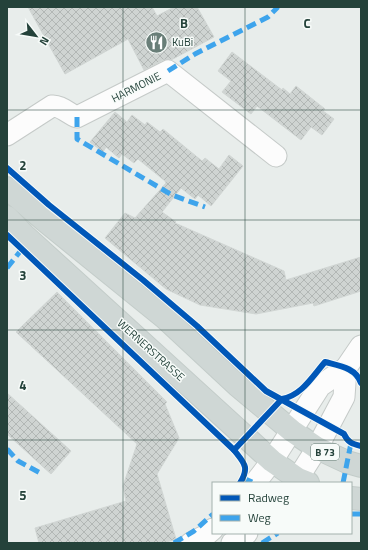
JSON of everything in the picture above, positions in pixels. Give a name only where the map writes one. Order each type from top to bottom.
[{"type":"main road","name":"B 73","points":[[7,188],[165,318],[237,385],[292,430],[317,448],[347,462],[361,466]]},
{"type":"main road","name":"WERNERSTRASSE","points":[[7,217],[35,245],[272,461],[301,482]]},
{"type":"street","name":"HARMONIE","points":[[7,135],[52,106],[56,105],[78,117],[168,71],[276,156]]},
{"type":"street","points":[[256,482],[272,461],[320,386],[346,368],[361,346]]},
{"type":"street","points":[[301,482],[344,397],[346,368]]},
{"type":"street","points":[[191,543],[212,530]]},
{"type":"street","points":[[232,543],[242,538],[246,534]]},
{"type":"building","points":[[28,7],[152,7],[157,16],[174,7],[197,7],[214,37],[171,60],[163,60],[144,70],[128,39],[65,74]]},
{"type":"building","points":[[232,52],[282,90],[283,88],[290,94],[296,86],[325,109],[323,111],[334,119],[322,135],[311,127],[301,140],[257,106],[251,114],[222,92],[231,81],[218,71]]},
{"type":"building","points":[[115,112],[127,122],[132,115],[145,125],[147,122],[160,132],[163,129],[202,161],[205,158],[219,169],[229,155],[243,166],[211,206],[198,195],[195,199],[181,188],[162,212],[176,222],[175,223],[284,271],[286,280],[361,257],[361,291],[314,306],[313,303],[256,314],[200,305],[166,289],[105,238],[125,213],[135,218],[166,183],[138,159],[134,163],[122,154],[119,158],[106,147],[103,152],[90,142]]},
{"type":"building","points":[[57,292],[167,402],[165,404],[179,438],[157,474],[176,539],[163,543],[39,543],[35,528],[126,501],[123,486],[137,444],[16,332]]},
{"type":"building","points":[[7,393],[71,451],[51,474],[7,434]]},
{"type":"marked path","points":[[168,71],[195,54],[268,17],[278,7]]},
{"type":"marked path","points":[[77,117],[77,139],[172,195],[205,207]]},
{"type":"marked path","points":[[7,268],[22,249]]},
{"type":"marked path","points":[[343,482],[351,443]]},
{"type":"marked path","points":[[7,449],[18,461],[42,474]]},
{"type":"marked path","points":[[243,478],[252,482]]},
{"type":"marked path","points":[[352,514],[361,514]]},
{"type":"marked path","points":[[174,543],[194,531],[212,515]]},
{"type":"marked path","points":[[262,543],[276,534]]},
{"type":"cycle path","points":[[7,168],[49,205],[143,280],[197,326],[266,391],[344,434],[351,443],[361,446]]},
{"type":"cycle path","points":[[7,235],[234,450],[241,458],[245,469],[245,473],[241,482]]},
{"type":"cycle path","points":[[234,450],[282,399],[295,394],[301,389],[325,362],[347,368],[359,378],[361,383]]},
{"type":"place","name":"KuBi","points":[[157,42]]}]
